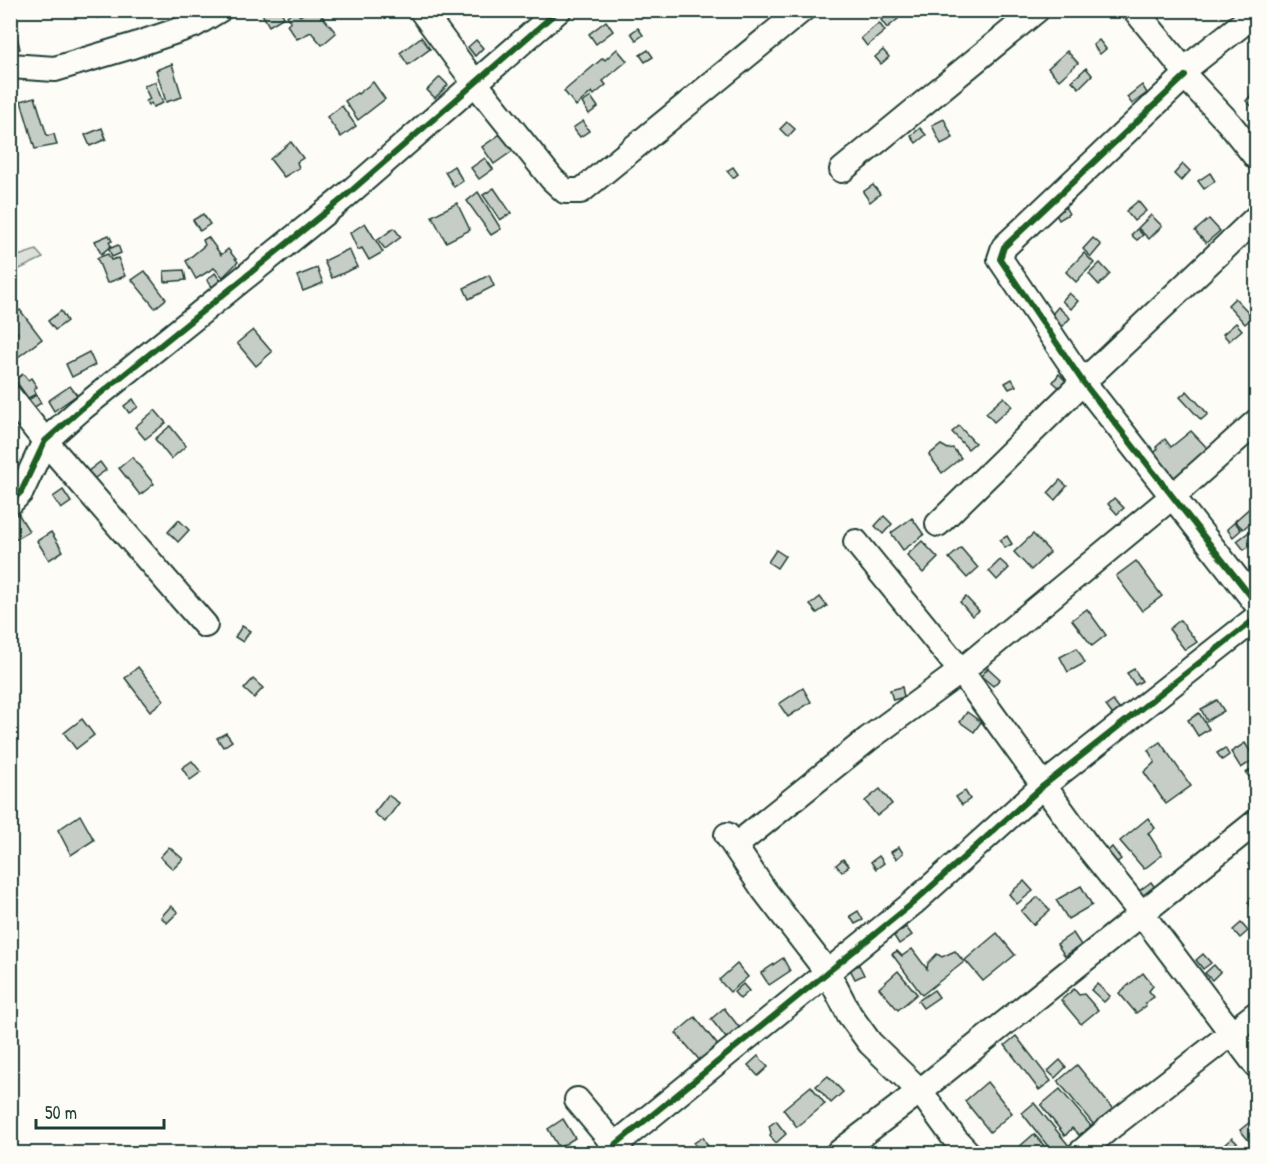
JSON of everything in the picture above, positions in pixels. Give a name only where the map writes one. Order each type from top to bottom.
[{"type":"street","points":[[10,66],[55,69],[194,25],[219,10]]},
{"type":"street","points":[[421,10],[475,83],[552,179],[565,191],[581,191],[801,11]]},
{"type":"street","points":[[10,503],[21,492],[45,441],[80,410],[342,199],[559,10]]},
{"type":"street","points":[[842,170],[1036,10]]},
{"type":"street","points":[[1135,10],[1184,73],[1257,157]]},
{"type":"street","points":[[1257,13],[1184,73],[1004,247],[1000,260],[1083,382],[1257,603]]},
{"type":"street","points":[[938,524],[1083,382],[1257,218]]},
{"type":"street","points":[[10,397],[45,441],[205,625]]},
{"type":"street","points":[[969,1154],[955,1139],[920,1090],[870,1043],[849,1014],[828,973],[764,890],[730,840],[961,671],[1173,496],[1257,422]]},
{"type":"street","points":[[856,542],[961,671],[1088,847],[1257,1065]]},
{"type":"street","points":[[577,1100],[618,1149],[913,903],[1044,786],[1257,618]]},
{"type":"street","points":[[837,1154],[1257,822]]},
{"type":"street","points":[[1079,1154],[1257,1014]]},
{"type":"shaded area","points":[[36,250],[43,258],[11,273],[11,256],[12,258]]},
{"type":"building","points":[[94,10],[110,10],[111,13],[97,18]]},
{"type":"building","points":[[260,10],[280,10],[284,17],[269,26]]},
{"type":"building","points":[[295,10],[300,16],[309,10],[317,10],[336,33],[322,45],[311,32],[297,39],[287,25],[291,22],[287,16]]},
{"type":"building","points":[[892,12],[898,19],[887,28],[881,20]]},
{"type":"building","points":[[606,21],[613,31],[596,44],[589,34]]},
{"type":"building","points":[[879,23],[885,31],[867,46],[861,38]]},
{"type":"building","points":[[638,28],[643,35],[636,40],[631,33]]},
{"type":"building","points":[[15,29],[20,49],[10,51],[10,30]]},
{"type":"building","points":[[421,37],[430,49],[408,65],[400,53]]},
{"type":"building","points":[[476,40],[483,48],[475,56],[468,47]]},
{"type":"building","points":[[1099,40],[1106,49],[1100,54],[1093,45]]},
{"type":"building","points":[[617,49],[627,61],[603,81],[606,85],[594,95],[592,92],[576,106],[564,91]]},
{"type":"building","points":[[648,50],[653,57],[645,62],[640,55]]},
{"type":"building","points":[[883,50],[889,57],[881,64],[875,57]]},
{"type":"building","points":[[1067,51],[1078,63],[1059,80],[1048,68]]},
{"type":"building","points":[[172,64],[182,97],[166,102],[156,70]]},
{"type":"building","points":[[1086,68],[1092,75],[1079,88],[1072,81]]},
{"type":"building","points":[[440,77],[448,85],[435,98],[427,90]]},
{"type":"building","points":[[155,82],[163,103],[153,107],[146,101],[150,99],[144,86]]},
{"type":"building","points":[[373,82],[385,99],[358,120],[345,101]]},
{"type":"building","points":[[1142,85],[1147,93],[1132,104],[1127,97]]},
{"type":"building","points":[[1256,89],[1256,108],[1255,109],[1246,101]]},
{"type":"building","points":[[35,97],[47,136],[54,134],[57,145],[35,149],[21,101]]},
{"type":"building","points":[[591,97],[598,107],[589,114],[582,103]]},
{"type":"building","points":[[342,106],[356,126],[341,137],[327,117]]},
{"type":"building","points":[[14,115],[16,125],[12,126],[15,134],[10,135],[10,116]]},
{"type":"building","points":[[944,119],[953,138],[941,144],[932,125]]},
{"type":"building","points":[[583,121],[589,131],[580,137],[573,128]]},
{"type":"building","points":[[787,122],[795,129],[788,137],[780,129]]},
{"type":"building","points":[[102,128],[106,139],[90,146],[85,135]]},
{"type":"building","points":[[509,128],[521,145],[494,164],[482,147]]},
{"type":"building","points":[[920,128],[926,135],[916,143],[911,136]]},
{"type":"building","points":[[291,142],[303,158],[297,162],[299,168],[284,177],[270,159]]},
{"type":"building","points":[[485,158],[493,169],[479,179],[471,168]]},
{"type":"building","points":[[1183,164],[1190,171],[1181,181],[1174,174]]},
{"type":"building","points":[[454,166],[463,181],[454,187],[445,172]]},
{"type":"building","points":[[733,167],[738,174],[733,178],[727,171]]},
{"type":"building","points":[[1210,173],[1215,181],[1204,189],[1198,181]]},
{"type":"building","points":[[873,185],[880,194],[870,202],[863,192]]},
{"type":"building","points":[[494,188],[511,213],[500,220],[483,195]]},
{"type":"building","points":[[478,192],[501,229],[491,235],[467,201]]},
{"type":"building","points":[[1138,201],[1146,211],[1134,221],[1126,211]]},
{"type":"building","points":[[457,203],[470,230],[446,242],[432,216]]},
{"type":"building","points":[[1064,205],[1069,214],[1059,220],[1054,211]]},
{"type":"building","points":[[203,214],[210,224],[200,231],[193,220]]},
{"type":"building","points":[[1151,215],[1162,226],[1149,239],[1138,228]]},
{"type":"building","points":[[1209,219],[1220,231],[1206,243],[1195,231]]},
{"type":"building","points":[[365,223],[383,252],[369,260],[362,248],[358,250],[350,233]]},
{"type":"building","points":[[394,228],[401,237],[385,249],[378,240]]},
{"type":"building","points":[[1137,229],[1143,235],[1137,240],[1131,235]]},
{"type":"building","points":[[109,235],[112,241],[109,242],[111,246],[101,254],[95,241]]},
{"type":"building","points":[[208,237],[221,255],[228,249],[238,262],[223,277],[214,268],[196,279],[186,261],[205,245],[203,240]]},
{"type":"building","points":[[1093,238],[1101,245],[1091,257],[1083,249]]},
{"type":"building","points":[[118,245],[121,253],[112,257],[109,249]]},
{"type":"building","points":[[349,249],[357,267],[332,278],[324,261]]},
{"type":"building","points":[[1084,253],[1094,263],[1076,282],[1066,272]]},
{"type":"building","points":[[108,254],[111,260],[118,258],[125,276],[107,283],[97,258]]},
{"type":"building","points":[[1100,263],[1110,274],[1099,285],[1089,274]]},
{"type":"building","points":[[317,268],[323,283],[303,291],[297,276]]},
{"type":"building","points":[[184,270],[186,280],[165,282],[164,271]]},
{"type":"building","points":[[145,271],[166,299],[155,308],[132,280]]},
{"type":"building","points":[[215,273],[221,281],[213,288],[207,280]]},
{"type":"building","points":[[489,275],[494,286],[469,299],[464,288]]},
{"type":"building","points":[[1069,293],[1078,301],[1071,309],[1062,301]]},
{"type":"building","points":[[1235,298],[1253,317],[1245,324],[1228,305]]},
{"type":"building","points":[[1058,307],[1070,318],[1058,332],[1046,321]]},
{"type":"building","points":[[20,310],[42,339],[10,363],[10,335],[12,337],[18,333],[10,323],[10,317]]},
{"type":"building","points":[[61,311],[67,321],[55,330],[48,321]]},
{"type":"building","points":[[1236,323],[1242,330],[1229,341],[1223,334]]},
{"type":"building","points":[[253,330],[272,352],[256,366],[237,343]]},
{"type":"building","points":[[89,352],[95,365],[72,377],[66,364]]},
{"type":"building","points":[[23,374],[28,380],[31,378],[37,387],[34,390],[36,394],[28,398],[15,380]]},
{"type":"building","points":[[1059,374],[1068,383],[1062,390],[1053,382]]},
{"type":"building","points":[[1012,379],[1016,386],[1009,389],[1005,383]]},
{"type":"building","points":[[70,386],[77,395],[54,411],[48,401]]},
{"type":"building","points":[[1187,391],[1208,414],[1201,420],[1180,397]]},
{"type":"building","points":[[36,395],[41,403],[33,408],[28,400]]},
{"type":"building","points":[[1004,397],[1012,406],[994,422],[986,413]]},
{"type":"building","points":[[133,399],[138,407],[129,413],[124,406]]},
{"type":"building","points":[[155,410],[166,423],[145,439],[135,427]]},
{"type":"building","points":[[170,426],[186,446],[171,459],[155,439]]},
{"type":"building","points":[[959,426],[975,443],[968,449],[952,432]]},
{"type":"building","points":[[1191,431],[1211,452],[1190,470],[1184,469],[1173,480],[1152,455],[1158,449],[1156,447],[1165,439],[1171,447]]},
{"type":"building","points":[[941,445],[948,449],[953,448],[961,458],[942,473],[929,455]]},
{"type":"building","points":[[132,457],[154,484],[140,495],[119,468]]},
{"type":"building","points":[[100,462],[106,470],[92,480],[87,472]]},
{"type":"building","points":[[1060,480],[1067,486],[1055,500],[1048,493]]},
{"type":"building","points":[[63,490],[71,502],[61,509],[53,497]]},
{"type":"building","points":[[1114,498],[1124,508],[1117,514],[1108,504]]},
{"type":"building","points":[[10,503],[29,531],[10,543]]},
{"type":"building","points":[[1253,505],[1256,518],[1243,529],[1235,521]]},
{"type":"building","points":[[884,516],[892,524],[883,534],[875,526]]},
{"type":"building","points":[[912,518],[924,535],[903,550],[891,533]]},
{"type":"building","points":[[179,520],[189,530],[178,542],[168,532]]},
{"type":"building","points":[[1235,522],[1241,530],[1233,537],[1227,529]]},
{"type":"building","points":[[51,532],[63,551],[49,560],[37,541]]},
{"type":"building","points":[[1249,532],[1256,541],[1244,550],[1237,541]]},
{"type":"building","points":[[1033,534],[1050,552],[1031,570],[1014,552]]},
{"type":"building","points":[[1007,536],[1012,544],[1005,548],[1000,540]]},
{"type":"building","points":[[922,541],[938,558],[923,573],[907,555]]},
{"type":"building","points":[[961,548],[978,568],[967,578],[949,558]]},
{"type":"building","points":[[776,550],[785,556],[777,568],[768,562]]},
{"type":"building","points":[[1000,560],[1009,568],[997,580],[989,571]]},
{"type":"building","points":[[1136,561],[1162,596],[1142,611],[1116,576]]},
{"type":"building","points":[[820,597],[827,606],[817,613],[810,605]]},
{"type":"building","points":[[966,597],[979,611],[972,616],[960,602]]},
{"type":"building","points":[[1087,609],[1106,635],[1092,646],[1072,620]]},
{"type":"building","points":[[1180,620],[1197,642],[1185,650],[1169,629]]},
{"type":"building","points":[[242,626],[250,631],[243,642],[235,637]]},
{"type":"building","points":[[1077,648],[1085,663],[1068,672],[1060,657]]},
{"type":"building","points":[[138,667],[164,700],[150,711],[125,678]]},
{"type":"building","points":[[988,668],[1000,679],[993,686],[981,676]]},
{"type":"building","points":[[1134,669],[1142,681],[1135,685],[1127,673]]},
{"type":"building","points":[[253,679],[263,688],[254,698],[244,689]]},
{"type":"building","points":[[902,687],[904,697],[893,700],[890,690]]},
{"type":"building","points":[[803,688],[811,702],[788,717],[779,704]]},
{"type":"building","points":[[1217,700],[1224,711],[1207,721],[1201,709]]},
{"type":"building","points":[[1113,701],[1122,713],[1116,719],[1106,706]]},
{"type":"building","points":[[967,712],[981,722],[974,732],[960,722]]},
{"type":"building","points":[[1199,713],[1209,729],[1198,736],[1188,720]]},
{"type":"building","points":[[82,719],[94,735],[76,749],[64,733]]},
{"type":"building","points":[[226,733],[232,741],[223,747],[217,738]]},
{"type":"building","points":[[1160,742],[1191,786],[1166,804],[1144,772],[1155,762],[1148,750]]},
{"type":"building","points":[[1245,743],[1255,759],[1241,768],[1231,752]]},
{"type":"building","points":[[1225,748],[1229,755],[1222,760],[1217,753]]},
{"type":"building","points":[[192,761],[201,772],[190,780],[182,768]]},
{"type":"building","points":[[1254,767],[1256,769],[1255,784],[1246,773]]},
{"type":"building","points":[[880,789],[892,804],[877,816],[865,801]]},
{"type":"building","points":[[965,791],[970,799],[962,805],[956,797]]},
{"type":"building","points":[[388,795],[399,803],[385,822],[374,813]]},
{"type":"building","points":[[80,815],[94,840],[71,855],[58,830]]},
{"type":"building","points":[[1148,818],[1155,828],[1148,833],[1162,855],[1144,869],[1120,841]]},
{"type":"building","points":[[169,847],[183,859],[173,869],[160,857]]},
{"type":"building","points":[[899,847],[903,853],[896,859],[891,852]]},
{"type":"building","points":[[1112,847],[1121,859],[1116,863],[1107,852]]},
{"type":"building","points":[[879,856],[884,863],[876,869],[871,862]]},
{"type":"building","points":[[1256,858],[1256,876],[1248,864]]},
{"type":"building","points":[[843,859],[849,866],[842,872],[836,865]]},
{"type":"building","points":[[1024,881],[1033,891],[1017,904],[1009,894]]},
{"type":"building","points":[[1151,882],[1156,889],[1145,898],[1139,891]]},
{"type":"building","points":[[1081,886],[1092,905],[1068,919],[1056,900]]},
{"type":"building","points":[[1256,895],[1256,913],[1248,902]]},
{"type":"building","points":[[1038,897],[1050,910],[1033,925],[1021,911]]},
{"type":"building","points":[[171,906],[178,912],[167,923],[161,917]]},
{"type":"building","points":[[858,911],[863,920],[855,924],[850,916]]},
{"type":"building","points":[[1241,923],[1248,931],[1240,938],[1233,930]]},
{"type":"building","points":[[906,927],[912,935],[899,944],[894,936]]},
{"type":"building","points":[[997,933],[1015,955],[983,981],[965,960]]},
{"type":"building","points":[[1073,933],[1081,945],[1065,956],[1057,944]]},
{"type":"building","points":[[912,949],[927,969],[928,963],[937,954],[942,957],[955,951],[964,962],[922,995],[892,954],[897,951],[902,956]]},
{"type":"building","points":[[1203,954],[1211,963],[1203,969],[1196,960]]},
{"type":"building","points":[[783,958],[790,971],[769,985],[761,973]]},
{"type":"building","points":[[737,964],[748,977],[730,992],[719,980]]},
{"type":"building","points":[[859,965],[864,975],[855,979],[850,969]]},
{"type":"building","points":[[1214,965],[1220,972],[1212,980],[1205,973]]},
{"type":"building","points":[[898,971],[917,994],[898,1010],[879,988]]},
{"type":"building","points":[[1143,973],[1153,986],[1149,991],[1154,997],[1136,1013],[1119,993]]},
{"type":"building","points":[[743,984],[749,991],[740,999],[734,992]]},
{"type":"building","points":[[1097,984],[1110,996],[1104,1002],[1091,990]]},
{"type":"building","points":[[1074,989],[1079,995],[1084,994],[1098,1010],[1081,1024],[1061,1000]]},
{"type":"building","points":[[934,990],[939,997],[923,1008],[918,1001]]},
{"type":"building","points":[[724,1008],[743,1032],[730,1043],[711,1019]]},
{"type":"building","points":[[695,1017],[720,1048],[702,1063],[676,1033]]},
{"type":"building","points":[[1016,1036],[1051,1081],[1039,1090],[1005,1045]]},
{"type":"building","points":[[758,1056],[768,1067],[758,1076],[748,1065]]},
{"type":"building","points":[[1060,1060],[1066,1067],[1055,1078],[1048,1071]]},
{"type":"building","points":[[1077,1065],[1117,1114],[1098,1130],[1058,1081]]},
{"type":"building","points":[[828,1076],[843,1092],[831,1103],[816,1086]]},
{"type":"building","points":[[987,1082],[1012,1113],[990,1132],[965,1101]]},
{"type":"building","points":[[811,1086],[825,1104],[797,1127],[783,1109]]},
{"type":"building","points":[[1060,1089],[1091,1126],[1079,1135],[1072,1128],[1065,1136],[1041,1105]]},
{"type":"building","points":[[1034,1103],[1070,1147],[1062,1154],[1054,1154],[1022,1113]]},
{"type":"building","points":[[1256,1117],[1256,1146],[1255,1148],[1240,1130]]},
{"type":"building","points":[[563,1119],[575,1138],[559,1148],[548,1129]]},
{"type":"building","points":[[776,1121],[786,1134],[776,1143],[770,1136],[769,1126]]},
{"type":"building","points":[[1034,1134],[1045,1147],[1036,1154],[1011,1154]]},
{"type":"building","points":[[703,1137],[712,1154],[699,1154],[694,1143]]},
{"type":"building","points":[[1232,1138],[1241,1147],[1234,1154],[1214,1154]]},
{"type":"cycle path","points":[[10,503],[21,492],[45,441],[80,410],[342,199],[559,10]]},
{"type":"cycle path","points":[[1185,76],[1004,247],[1000,259],[1083,382],[1256,603]]},
{"type":"cycle path","points":[[615,1145],[913,903],[1043,786],[1256,618]]}]
